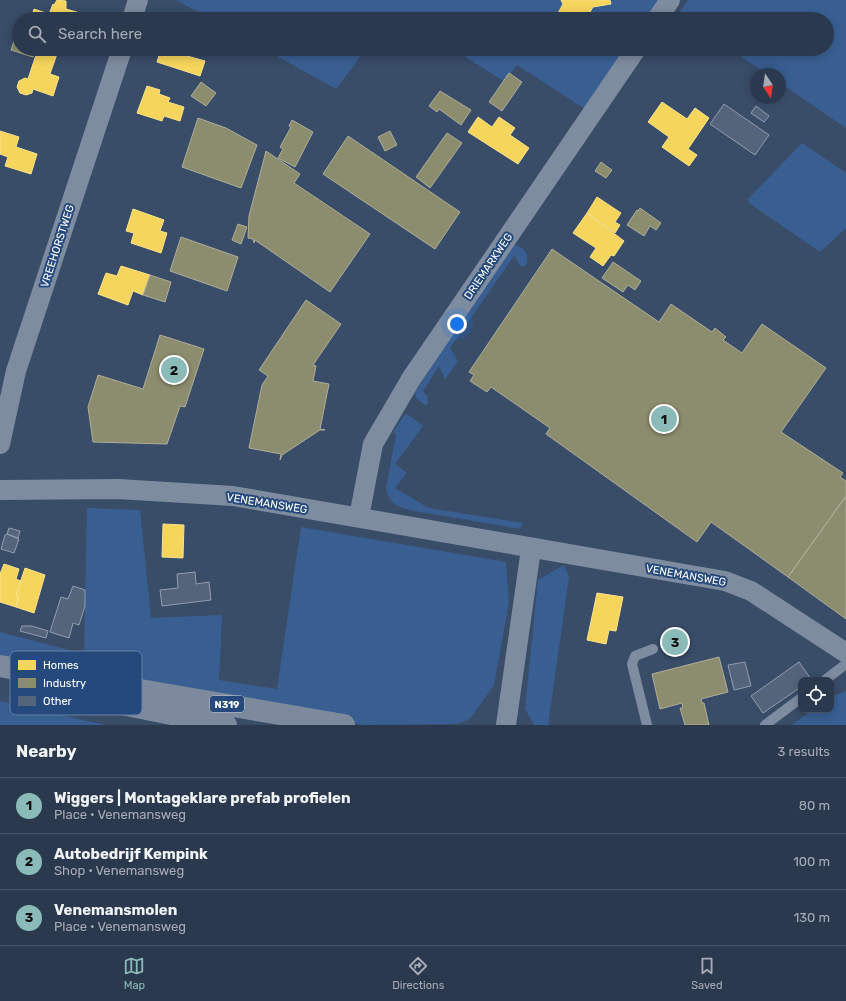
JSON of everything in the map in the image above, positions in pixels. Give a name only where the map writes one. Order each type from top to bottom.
[{"type":"main road","name":"N319","points":[[0,666],[10,668]]},
{"type":"main road","name":"N319","points":[[0,671],[10,674]]},
{"type":"main road","name":"N319","points":[[142,690],[344,725]]},
{"type":"main road","name":"N319","points":[[142,708],[226,725]]},
{"type":"street","points":[[134,12],[138,0]]},
{"type":"street","points":[[662,12],[670,0]]},
{"type":"street","name":"VREEHORSTWEG","points":[[0,444],[16,371],[120,56]]},
{"type":"street","name":"DRIEMARKWEG","points":[[359,518],[374,444],[411,379],[631,56]]},
{"type":"street","name":"VENEMANSWEG","points":[[0,490],[118,490],[233,496],[531,549],[725,581],[751,591],[846,653]]},
{"type":"street","points":[[505,723],[531,549]]},
{"type":"lane","points":[[647,725],[632,664],[635,656],[653,649]]},
{"type":"lane","points":[[829,677],[846,664]]},
{"type":"lane","points":[[765,725],[798,700]]},
{"type":"shaded area","points":[[176,0],[661,0],[652,12],[197,12]]},
{"type":"shaded area","points":[[688,0],[846,0],[846,128],[786,87],[786,68],[758,68],[740,56],[834,56],[834,12],[679,12]]},
{"type":"shaded area","points":[[277,56],[361,56],[336,89]]},
{"type":"shaded area","points":[[464,56],[622,56],[585,109],[517,65],[505,82]]},
{"type":"shaded area","points":[[802,143],[846,173],[846,228],[820,252],[749,203],[748,199]]},
{"type":"shaded area","points":[[512,244],[525,251],[527,257],[526,265],[521,267],[514,256],[450,348],[458,361],[445,379],[439,366],[423,391],[427,396],[428,404],[425,405],[416,398],[415,392]]},
{"type":"shaded area","points":[[406,413],[423,426],[395,464],[407,473],[395,488],[429,508],[523,523],[520,529],[409,510],[396,505],[390,500],[386,487],[396,435],[393,432]]},
{"type":"shaded area","points":[[87,508],[140,510],[151,618],[222,615],[219,680],[277,689],[301,527],[506,562],[509,602],[494,685],[470,719],[457,724],[363,725],[142,684],[142,651],[84,651]]},
{"type":"shaded area","points":[[564,565],[569,577],[548,725],[534,725],[525,709],[538,580]]},
{"type":"shaded area","points":[[0,632],[73,651],[10,651],[10,660],[0,658]]},
{"type":"shaded area","points":[[846,691],[846,725],[792,725],[808,713],[834,713],[834,696]]},
{"type":"shaded area","points":[[0,701],[10,703],[10,715],[61,715],[105,725],[0,725]]},
{"type":"building: Homes","points":[[57,0],[66,1],[66,9],[76,12],[50,12],[53,4],[54,5]]},
{"type":"building: Homes","points":[[561,0],[610,0],[611,4],[593,7],[590,12],[559,12],[563,4]]},
{"type":"building: Homes","points":[[34,9],[43,12],[33,12]]},
{"type":"building: Homes","points":[[36,56],[56,56],[50,74],[59,77],[53,96],[33,89],[32,93],[26,95],[20,93],[17,87],[19,81],[25,78],[28,79]]},
{"type":"building: Homes","points":[[159,56],[187,56],[205,61],[200,76],[157,62]]},
{"type":"building: Homes","points":[[147,86],[160,90],[159,94],[170,98],[168,102],[184,107],[180,121],[164,116],[162,121],[137,113]]},
{"type":"building: Homes","points":[[662,102],[687,119],[695,108],[709,118],[688,149],[697,155],[689,166],[662,147],[669,137],[648,122]]},
{"type":"building: Homes","points":[[478,117],[492,127],[499,117],[515,128],[510,135],[529,148],[518,164],[468,132]]},
{"type":"building: Homes","points":[[0,131],[19,137],[16,147],[37,154],[31,174],[5,166],[8,157],[0,154]]},
{"type":"building: Homes","points":[[597,197],[621,213],[615,222],[620,225],[615,233],[587,213]]},
{"type":"building: Homes","points":[[133,209],[164,220],[160,231],[167,233],[161,253],[131,243],[134,233],[126,231]]},
{"type":"building: Homes","points":[[587,213],[624,241],[614,256],[611,255],[603,266],[590,257],[596,248],[573,233]]},
{"type":"building: Homes","points":[[121,266],[150,275],[143,295],[133,291],[128,305],[98,294],[106,273],[117,276]]},
{"type":"building: Homes","points":[[163,524],[184,525],[183,558],[162,557]]},
{"type":"building: Homes","points":[[4,564],[19,569],[16,579],[21,581],[16,595],[19,596],[16,607],[0,602],[0,574]]},
{"type":"building: Homes","points":[[25,568],[45,575],[34,613],[16,607],[19,596],[16,595]]},
{"type":"building: Homes","points":[[597,593],[623,597],[616,631],[609,630],[606,644],[587,640]]},
{"type":"building: Industry","points":[[509,73],[522,82],[502,111],[489,102]]},
{"type":"building: Industry","points":[[201,82],[216,93],[206,106],[191,96]]},
{"type":"building: Industry","points":[[440,91],[471,110],[461,125],[439,109],[437,112],[429,106]]},
{"type":"building: Industry","points":[[198,118],[226,128],[257,145],[241,188],[182,167]]},
{"type":"building: Industry","points":[[292,120],[313,132],[295,167],[278,158],[283,149],[280,147],[291,127],[289,126]]},
{"type":"building: Industry","points":[[390,131],[397,145],[385,151],[378,137]]},
{"type":"building: Industry","points":[[447,133],[462,143],[430,188],[416,177]]},
{"type":"building: Industry","points":[[348,136],[460,212],[435,249],[323,174]]},
{"type":"building: Industry","points":[[266,151],[300,174],[294,183],[370,234],[330,292],[255,240],[254,243],[253,239],[248,238],[249,216]]},
{"type":"building: Industry","points":[[601,162],[612,170],[606,178],[595,171]]},
{"type":"building: Industry","points":[[640,208],[661,223],[656,230],[650,226],[644,236],[627,225]]},
{"type":"building: Industry","points":[[238,224],[247,227],[241,244],[232,240]]},
{"type":"building: Industry","points":[[181,237],[238,257],[227,291],[170,271]]},
{"type":"building: Industry","points":[[552,249],[659,322],[671,304],[712,332],[715,328],[726,337],[723,340],[742,353],[762,324],[826,368],[781,432],[843,473],[840,477],[846,481],[846,496],[788,577],[711,522],[697,542],[546,434],[550,428],[491,387],[487,392],[470,381],[474,375],[469,372]]},
{"type":"building: Industry","points":[[613,262],[641,281],[635,290],[628,285],[623,292],[602,278]]},
{"type":"building: Industry","points":[[150,275],[171,282],[165,302],[143,295]]},
{"type":"building: Industry","points":[[306,300],[341,324],[313,365],[316,366],[313,381],[329,384],[320,429],[325,430],[320,430],[282,455],[280,460],[281,454],[249,448],[262,385],[268,376],[259,370]]},
{"type":"building: Industry","points":[[160,335],[204,349],[185,407],[180,406],[167,444],[93,442],[88,407],[98,375],[143,389]]},
{"type":"building: Industry","points":[[846,496],[846,619],[788,577]]},
{"type":"building: Industry","points":[[719,657],[728,692],[701,699],[702,703],[704,703],[709,725],[685,725],[680,708],[683,708],[682,703],[660,709],[652,674]]},
{"type":"building: Other","points":[[724,104],[769,135],[755,155],[710,124]]},
{"type":"building: Other","points":[[756,106],[769,116],[764,122],[751,113]]},
{"type":"building: Other","points":[[9,528],[20,531],[18,538],[7,534]]},
{"type":"building: Other","points":[[7,534],[19,539],[14,553],[1,549],[5,535]]},
{"type":"building: Other","points":[[195,572],[196,584],[209,582],[211,600],[162,606],[160,590],[178,588],[177,574]]},
{"type":"building: Other","points":[[73,586],[85,590],[85,606],[79,625],[73,623],[69,638],[50,632],[61,597],[68,599]]},
{"type":"building: Other","points":[[22,626],[32,626],[48,631],[46,638],[20,631]]},
{"type":"building: Other","points":[[675,629],[684,633],[688,642],[684,651],[675,655],[666,651],[662,642],[666,633]]},
{"type":"building: Other","points":[[745,662],[751,686],[734,690],[728,665]]},
{"type":"building: Other","points":[[799,662],[810,677],[798,677],[798,689],[763,713],[751,696]]},
{"type":"place","name":"Autobedrijf Kempink","points":[[174,370]]},
{"type":"place","name":"Wiggers | Montageklare prefab profielen","points":[[664,419]]},
{"type":"place","name":"Venemansmolen","points":[[675,642]]}]
